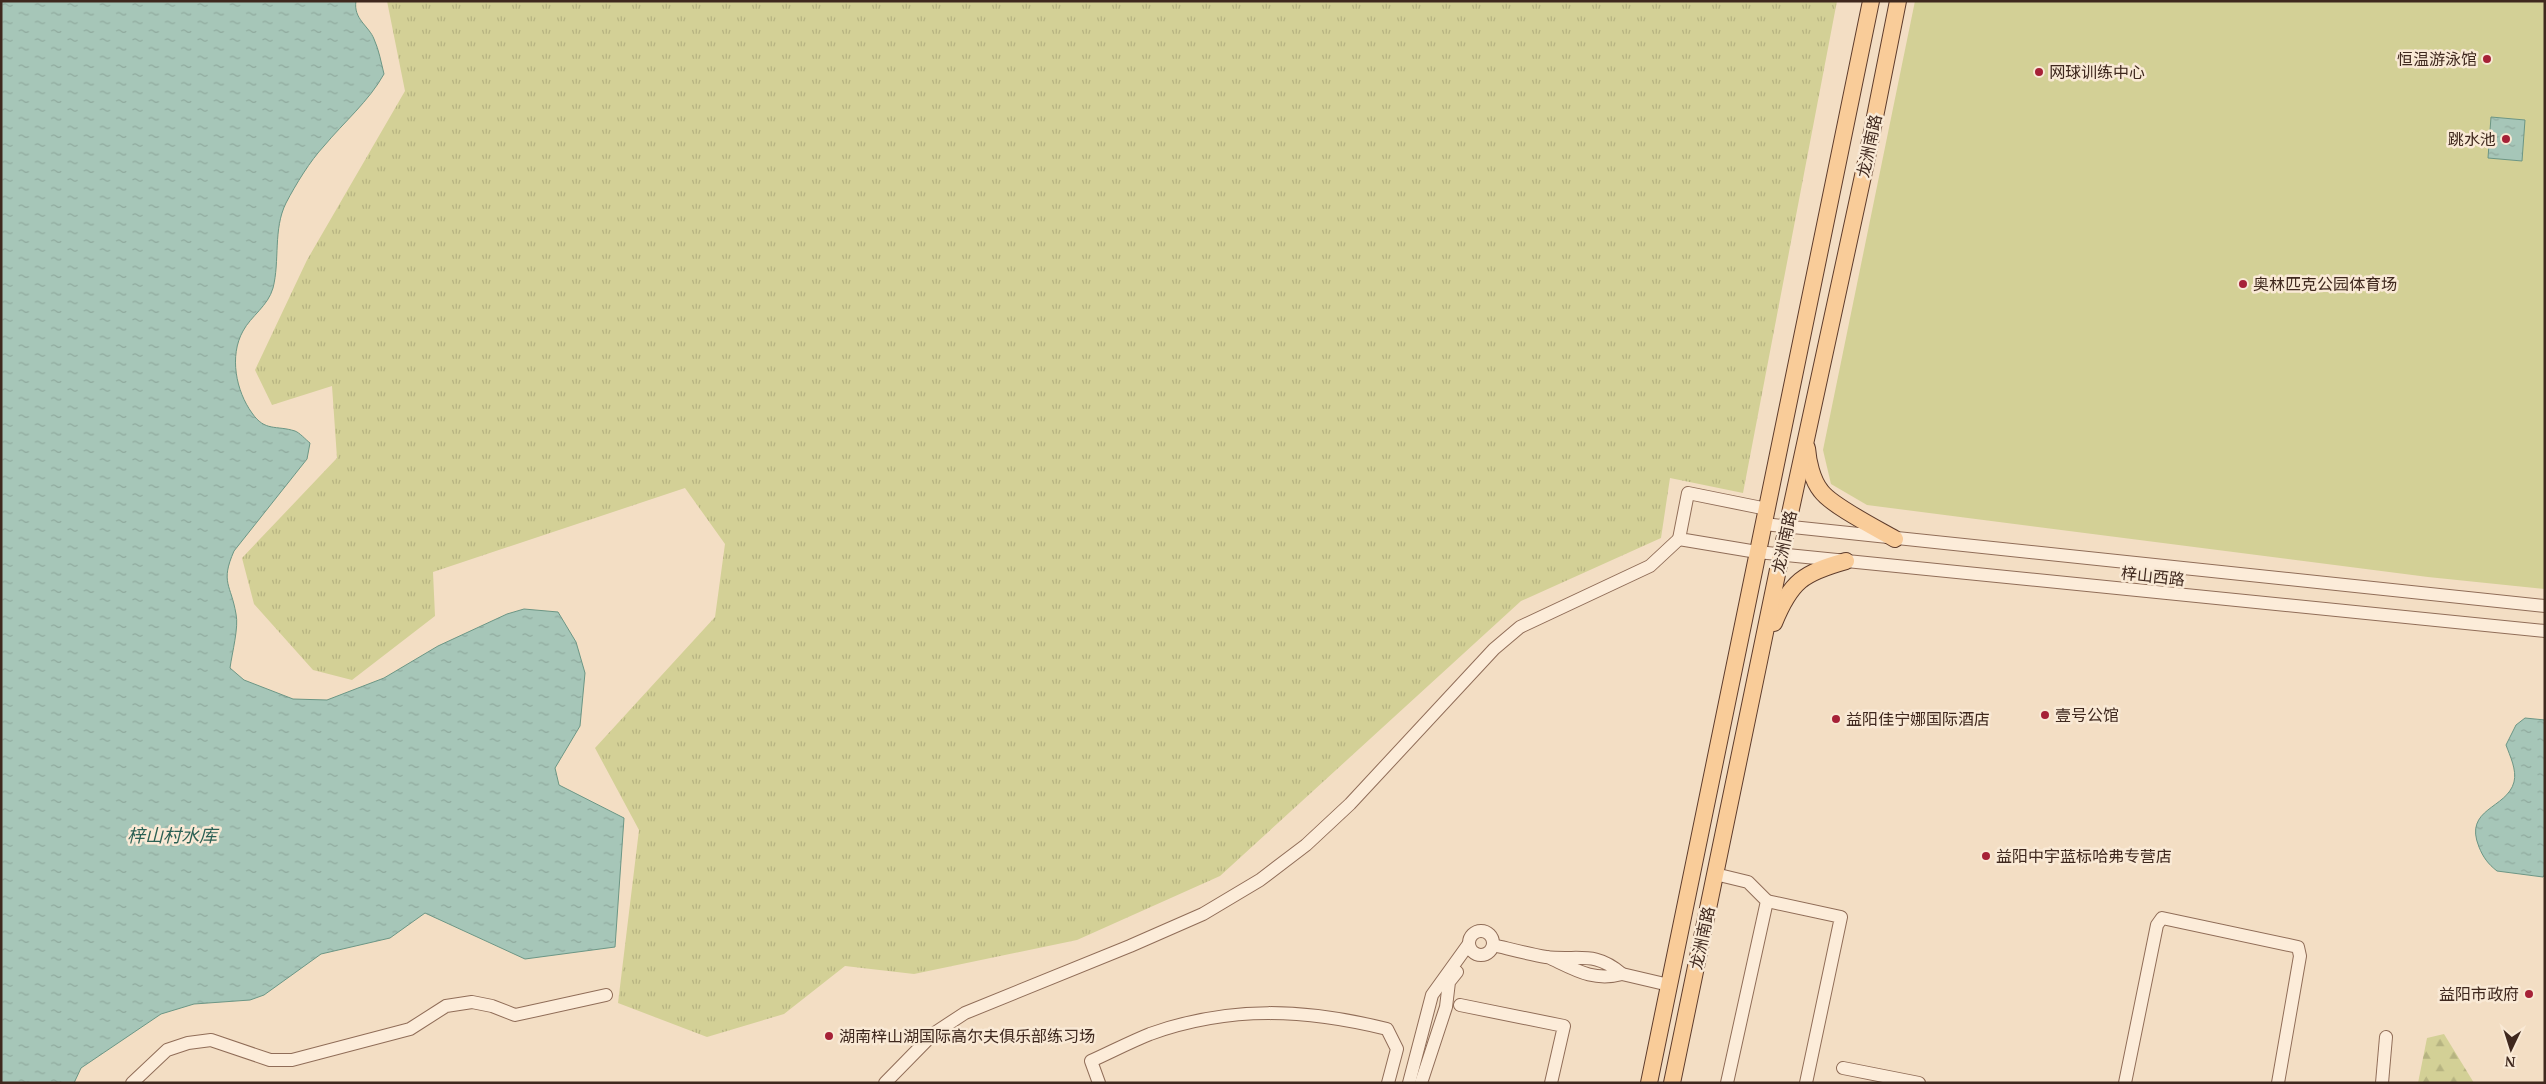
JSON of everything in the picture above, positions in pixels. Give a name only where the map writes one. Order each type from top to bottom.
[{"type":"main road","name":"龙洲南路","points":[[1649,1083],[1871,1]]},
{"type":"main road","name":"龙洲南路","points":[[1672,1083],[1781,555],[1866,162],[1898,1]]},
{"type":"main road","points":[[1806,439],[1808,461],[1821,492],[1851,514],[1896,539]]},
{"type":"main road","points":[[1760,655],[1780,607],[1798,581],[1823,568],[1846,561]]},
{"type":"street","name":"梓山西路","points":[[2545,606],[1787,528],[1766,516],[1688,494],[1678,539],[1781,555],[2545,631]]},
{"type":"street","points":[[885,1083],[933,1034],[966,1012],[1130,946],[1203,914],[1260,880],[1306,845],[1350,804],[1494,649],[1520,627],[1650,566],[1678,539]]},
{"type":"street","points":[[1715,874],[1748,882],[1767,901],[1841,917],[1806,1083]]},
{"type":"street","points":[[1727,1083],[1767,901]]},
{"type":"street","points":[[2124,1083],[2157,925],[2162,918],[2298,947],[2300,956],[2278,1083]]},
{"type":"street","points":[[1421,1083],[1446,1007],[1450,982],[1470,949],[1473,934],[1481,931],[1492,937],[1493,946],[1485,955],[1470,949]]},
{"type":"street","points":[[1493,946],[1548,957],[1581,972],[1607,978],[1622,974],[1669,985]]},
{"type":"street","points":[[1410,1083],[1432,995],[1470,949]]},
{"type":"street","points":[[132,1083],[167,1050],[188,1043],[211,1040],[270,1060],[292,1060],[410,1030],[446,1006],[472,1002],[492,1006],[515,1015],[542,1011],[606,995]]},
{"type":"street","points":[[1460,1005],[1564,1026],[1552,1083]]},
{"type":"street","points":[[1099,1083],[1091,1061],[1150,1034],[1210,1017],[1269,1011],[1342,1018],[1387,1029],[1397,1049],[1388,1083]]},
{"type":"street","points":[[2382,1083],[2386,1038]]},
{"type":"street","points":[[1843,1068],[1919,1083]]},
{"type":"green space","points":[[387,1],[1837,1],[1743,493],[1670,478],[1661,538],[1521,601],[1220,876],[1077,940],[914,974],[845,966],[784,1014],[707,1037],[618,1003],[639,830],[595,748],[715,617],[725,544],[685,488],[433,572],[435,616],[352,680],[313,670],[254,604],[242,558],[337,458],[332,386],[272,405],[255,370],[307,260],[405,91]]},
{"type":"green space","points":[[1915,1],[2545,1],[2545,589],[2428,577],[1867,505],[1831,484],[1823,450]]},
{"type":"green space","points":[[2444,1034],[2474,1083],[2418,1083],[2427,1038]]},
{"type":"water","name":"梓山村水库","points":[[1,1],[356,1],[357,13],[372,34],[379,52],[384,74],[364,102],[314,159],[286,203],[279,223],[275,278],[271,294],[243,331],[236,351],[235,362],[238,384],[252,413],[262,423],[271,427],[295,431],[310,443],[307,459],[234,551],[230,562],[227,577],[237,619],[230,668],[244,680],[293,699],[327,700],[384,678],[438,646],[507,614],[524,609],[558,612],[576,642],[585,673],[580,726],[555,768],[559,785],[624,818],[615,947],[525,959],[425,913],[390,938],[321,954],[264,995],[250,1000],[194,1004],[161,1014],[81,1068],[74,1083],[1,1083]]},
{"type":"water","name":"跳水池","points":[[2491,117],[2525,120],[2522,161],[2488,158]]},
{"type":"water","points":[[2525,718],[2545,720],[2545,874],[2543,877],[2497,871],[2482,854],[2476,834],[2477,824],[2481,816],[2510,791],[2514,782],[2514,768],[2506,745],[2516,725]]},
{"type":"place","name":"恒温游泳馆","points":[[2487,59]]},
{"type":"place","name":"网球训练中心","points":[[2039,72]]},
{"type":"place","name":"跳水池","points":[[2506,139]]},
{"type":"place","name":"奥林匹克公园体育场","points":[[2243,284]]},
{"type":"place","name":"壹号公馆","points":[[2045,715]]},
{"type":"place","name":"益阳佳宁娜国际酒店","points":[[1836,719]]},
{"type":"place","name":"益阳中宇蓝标哈弗专营店","points":[[1986,856]]},
{"type":"place","name":"益阳市政府","points":[[2529,994]]},
{"type":"place","name":"湖南梓山湖国际高尔夫俱乐部练习场","points":[[829,1036]]}]
